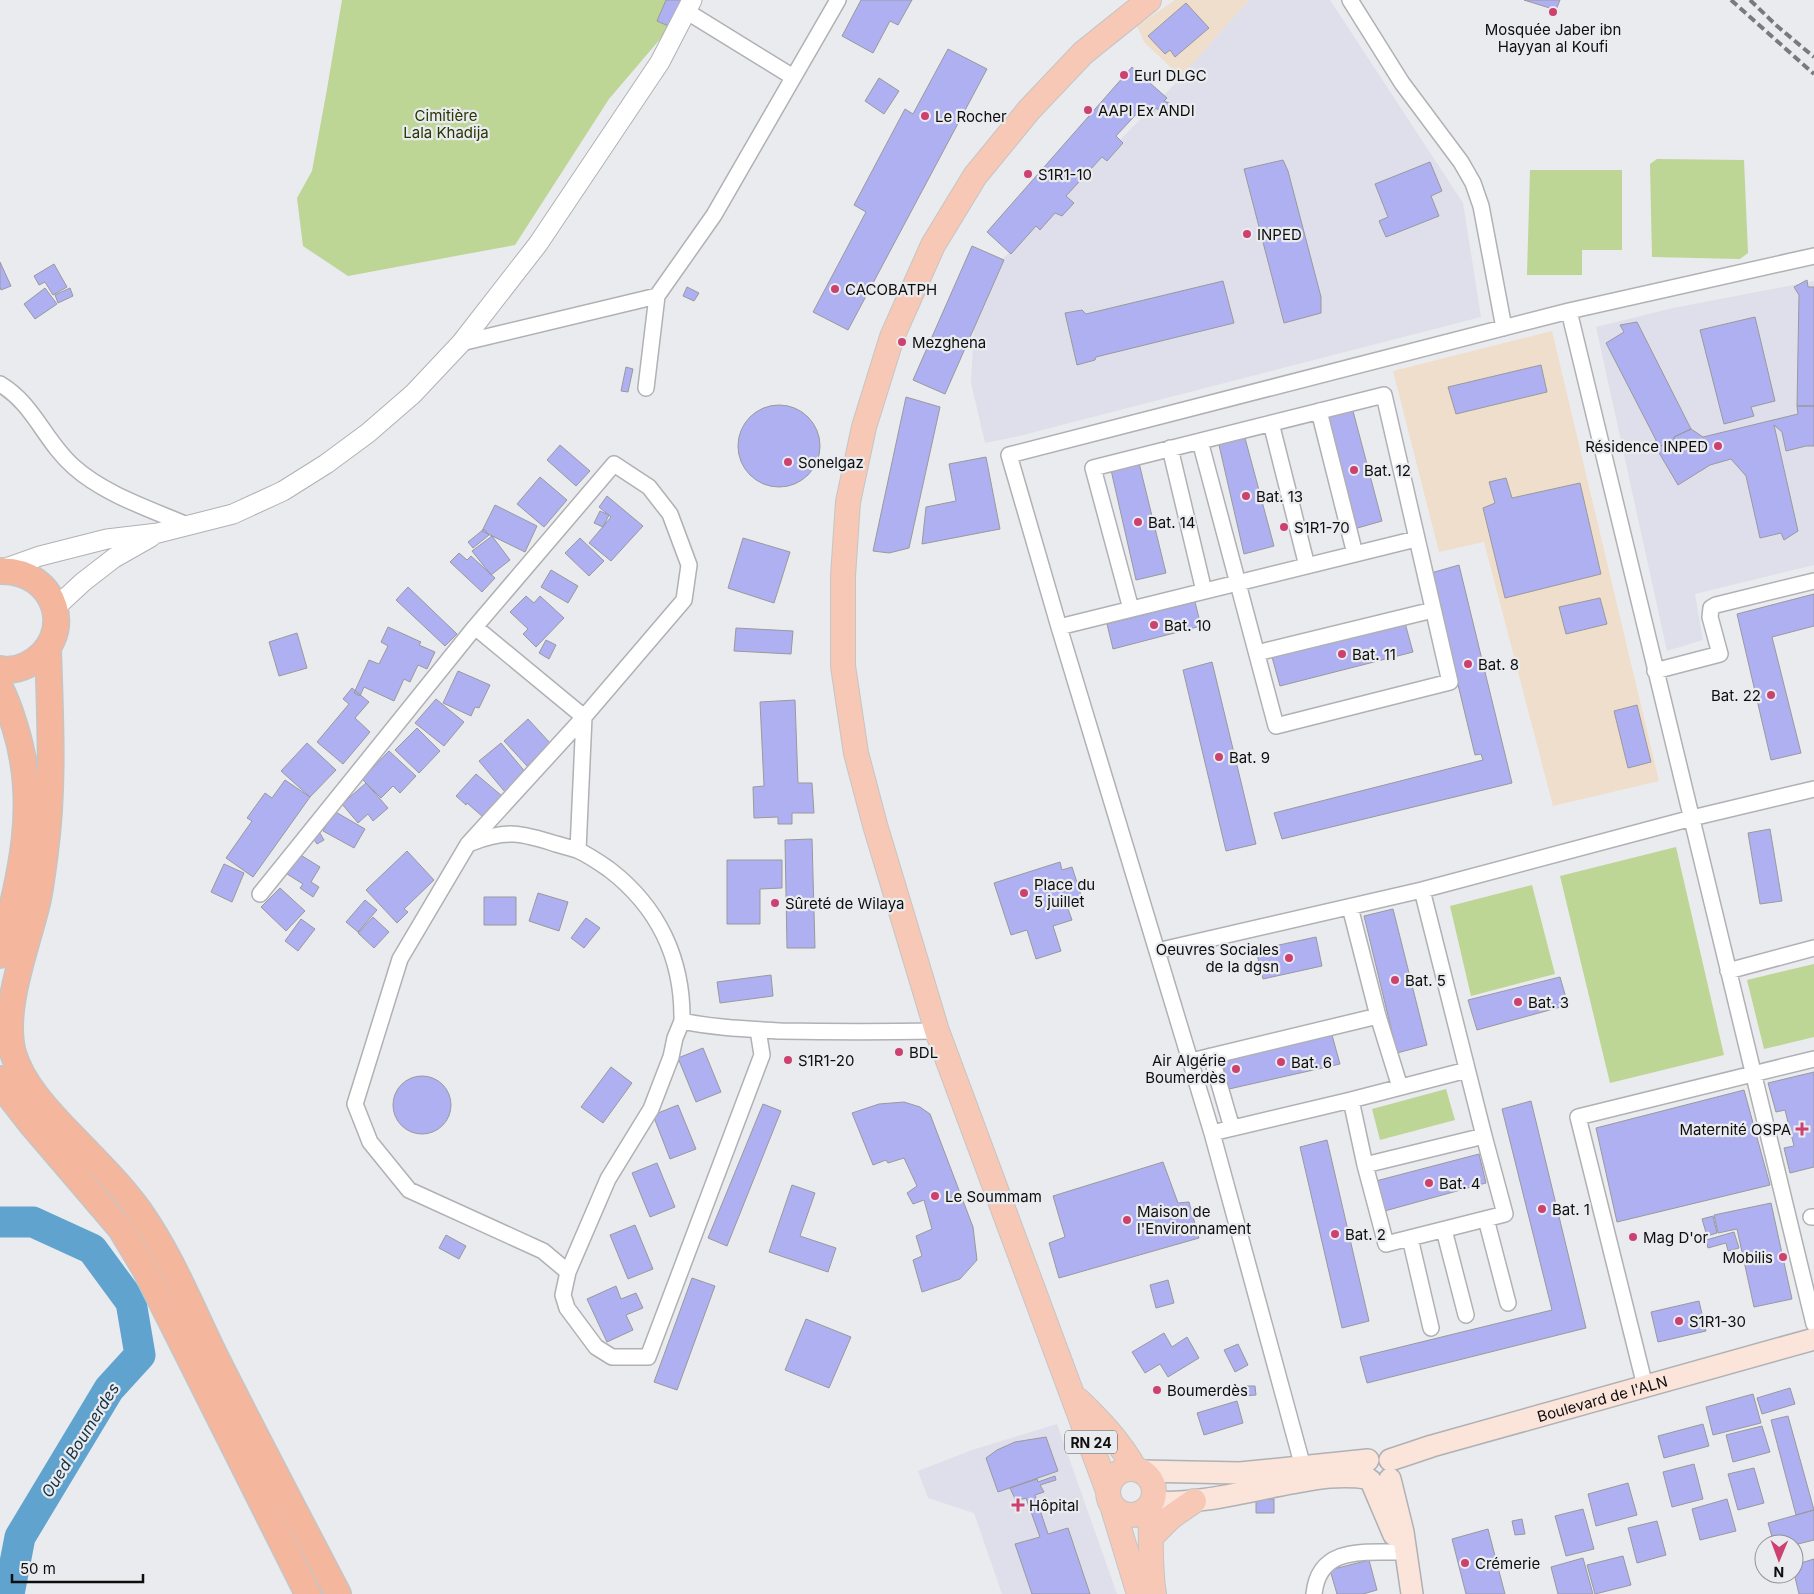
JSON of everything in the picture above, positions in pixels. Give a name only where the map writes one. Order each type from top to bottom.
[{"type":"highway","points":[[0,571],[12,571],[26,575],[39,583],[49,594],[55,608],[56,622],[54,636],[48,648],[36,660],[21,668],[0,669]]},
{"type":"highway","points":[[48,648],[50,796],[46,850],[38,898],[11,1012],[10,1035],[14,1054],[23,1075],[37,1097],[122,1189],[140,1212],[160,1244],[175,1270],[214,1354],[338,1594]]},
{"type":"highway","points":[[0,688],[21,746],[28,799],[27,833],[19,884],[0,955]]},
{"type":"highway","points":[[0,1079],[4,1089],[33,1126],[121,1229],[145,1269],[308,1594]]},
{"type":"main road","name":"RN 24","points":[[1139,1594],[1110,1498],[937,1031],[878,835],[858,762],[843,666],[843,576],[848,502],[864,426],[892,337],[933,246],[975,176],[1029,110],[1083,53],[1149,0]]},
{"type":"main road","name":"Boulevard de l'ALN","points":[[1377,1472],[1432,1446],[1814,1339]]},
{"type":"main road","name":"RN 24","points":[[1071,1393],[1115,1438],[1138,1470]]},
{"type":"main road","points":[[1303,1467],[1377,1472],[1350,1476],[1327,1476],[1194,1501],[1151,1504],[1144,1512],[1130,1515],[1123,1514],[1110,1498],[1114,1477],[1126,1470],[1240,1473],[1303,1467]]},
{"type":"main road","points":[[1138,1470],[1148,1477],[1153,1484],[1154,1494],[1151,1504],[1151,1574],[1154,1594]]},
{"type":"main road","points":[[1377,1472],[1392,1530],[1405,1552],[1412,1594]]},
{"type":"main road","points":[[1151,1537],[1171,1517],[1194,1501]]},
{"type":"street","points":[[646,388],[657,296],[714,215],[838,0]]},
{"type":"street","points":[[1350,0],[1402,83],[1461,162],[1473,183],[1482,206],[1504,328]]},
{"type":"street","points":[[0,571],[40,556],[107,539],[158,533],[233,514],[283,491],[326,464],[368,433],[413,394],[461,343],[544,236],[660,62],[689,6],[793,77]]},
{"type":"street","points":[[1303,1467],[1212,1133],[1009,455],[1569,311],[1814,256]]},
{"type":"street","points":[[461,343],[657,296]]},
{"type":"street","points":[[1569,311],[1814,1324]]},
{"type":"street","points":[[0,384],[23,401],[73,467],[120,495],[186,525]]},
{"type":"street","points":[[1131,609],[1093,468],[1170,448],[1384,395],[1450,682],[1276,726],[1200,441]]},
{"type":"street","points":[[1319,411],[1355,554]]},
{"type":"street","points":[[1271,423],[1307,566]]},
{"type":"street","points":[[1170,448],[1204,592]]},
{"type":"street","points":[[260,894],[475,627],[614,464],[649,487],[670,514],[689,565],[684,600],[584,717],[468,844],[400,960],[355,1104],[370,1142],[409,1190],[543,1250],[568,1272]]},
{"type":"street","points":[[55,608],[83,582],[114,558],[158,533]]},
{"type":"street","points":[[1059,627],[1416,539]]},
{"type":"street","points":[[1655,671],[1720,654],[1710,617],[1711,608],[1716,605],[1814,581]]},
{"type":"street","points":[[1257,653],[1433,610]]},
{"type":"street","points":[[475,627],[584,717]]},
{"type":"street","points":[[578,850],[584,717]]},
{"type":"street","points":[[1157,951],[1422,890],[1692,818],[1814,789]]},
{"type":"street","points":[[468,844],[488,836],[510,833],[532,836],[578,850],[596,860],[619,877],[643,901],[659,925],[672,952],[682,1000],[682,1022],[651,1109],[608,1179],[568,1272],[563,1295],[567,1308],[596,1347],[612,1357],[648,1357],[762,1056],[758,1030]]},
{"type":"street","points":[[1351,1100],[1365,1165],[1386,1244],[1505,1214],[1422,890]]},
{"type":"street","points":[[1350,907],[1378,1016],[1400,1087]]},
{"type":"street","points":[[1728,971],[1814,948]]},
{"type":"street","points":[[1191,1061],[1378,1016]]},
{"type":"street","points":[[682,1022],[707,1027],[843,1033],[937,1031]]},
{"type":"street","points":[[1212,1056],[1232,1128]]},
{"type":"street","points":[[1645,1386],[1578,1117],[1814,1058]]},
{"type":"street","points":[[1212,1133],[1467,1070]]},
{"type":"street","points":[[1365,1165],[1484,1136]]},
{"type":"street","points":[[1486,1219],[1508,1303]]},
{"type":"street","points":[[1444,1230],[1466,1315]]},
{"type":"street","points":[[1410,1238],[1431,1328]]},
{"type":"street","points":[[1314,1594],[1316,1579],[1320,1571],[1333,1559],[1350,1554],[1405,1552]]},
{"type":"shaded area","points":[[1175,0],[1249,0],[1181,77],[1144,42],[1137,26]]},
{"type":"shaded area","name":"INPED","points":[[1249,0],[1330,0],[1463,203],[1481,317],[1019,436],[985,443],[971,383],[974,326],[996,266],[1170,89]]},
{"type":"shaded area","name":"Résidence INPED","points":[[1814,281],[1814,565],[1695,594],[1703,640],[1667,651],[1596,327],[1673,308]]},
{"type":"shaded area","points":[[1552,331],[1659,781],[1553,806],[1484,542],[1439,552],[1393,371]]},
{"type":"shaded area","name":"Hôpital","points":[[1057,1424],[1117,1594],[1002,1594],[974,1513],[928,1498],[918,1471],[972,1450]]},
{"type":"green space","name":"Cimitière Lala Khadija","points":[[342,0],[680,0],[667,31],[609,99],[515,245],[348,276],[303,246],[297,198],[312,171]]},
{"type":"green space","points":[[1657,159],[1744,160],[1748,253],[1740,259],[1652,257],[1650,164]]},
{"type":"green space","points":[[1530,170],[1622,170],[1622,250],[1582,250],[1582,275],[1527,275]]},
{"type":"green space","points":[[1676,847],[1724,1055],[1610,1083],[1560,876]]},
{"type":"green space","points":[[1532,885],[1555,974],[1471,996],[1450,906]]},
{"type":"green space","points":[[1814,964],[1814,1037],[1764,1049],[1747,980]]},
{"type":"green space","points":[[1446,1089],[1455,1120],[1380,1140],[1372,1109]]},
{"type":"building","points":[[666,0],[685,0],[673,28],[657,21]]},
{"type":"building","points":[[861,0],[912,0],[898,25],[890,21],[873,53],[842,36]]},
{"type":"building","points":[[1524,0],[1560,0],[1556,10]]},
{"type":"building","points":[[1186,3],[1209,28],[1175,57],[1170,50],[1165,54],[1148,36]]},
{"type":"building","points":[[948,49],[987,69],[848,330],[813,312],[866,212],[854,205],[905,109],[913,114]]},
{"type":"building","points":[[1132,67],[1167,98],[1164,101],[1176,106],[1162,113],[1156,108],[1149,116],[1141,109],[1116,136],[1123,143],[1107,161],[1102,157],[1066,196],[1074,203],[1062,216],[1055,213],[1040,230],[1036,226],[1011,254],[987,232]]},
{"type":"building","points":[[879,78],[899,91],[884,114],[865,101]]},
{"type":"building","points":[[1283,160],[1288,171],[1321,297],[1321,313],[1284,323],[1244,169]]},
{"type":"building","points":[[1430,162],[1442,191],[1431,196],[1439,216],[1386,237],[1379,221],[1388,217],[1375,184]]},
{"type":"building","points":[[972,246],[1004,260],[945,394],[913,380]]},
{"type":"building","points":[[0,262],[11,286],[1,290],[0,287]]},
{"type":"building","points":[[54,264],[67,287],[53,295],[45,282],[39,285],[34,276]]},
{"type":"building","points":[[1807,280],[1808,287],[1814,287],[1814,406],[1797,406],[1799,295],[1794,287]]},
{"type":"building","points":[[1223,281],[1234,323],[1096,357],[1095,360],[1077,365],[1065,313],[1082,310],[1086,314]]},
{"type":"building","points":[[687,287],[699,293],[694,301],[683,296]]},
{"type":"building","points":[[45,288],[57,304],[35,319],[24,304]]},
{"type":"building","points":[[70,288],[73,296],[58,303],[55,295]]},
{"type":"building","points":[[1755,317],[1775,401],[1751,407],[1754,416],[1724,424],[1700,330]]},
{"type":"building","points":[[1637,322],[1691,429],[1674,437],[1675,445],[1655,446],[1656,440],[1606,343],[1624,332],[1620,325]]},
{"type":"building","points":[[1541,365],[1547,392],[1456,414],[1448,387]]},
{"type":"building","points":[[626,367],[633,369],[628,392],[621,391]]},
{"type":"building","points":[[906,397],[940,407],[909,548],[889,553],[873,551]]},
{"type":"building","points":[[779,405],[795,408],[808,417],[817,430],[820,446],[817,462],[808,475],[795,484],[779,487],[763,484],[750,475],[741,462],[738,446],[741,430],[750,417],[763,408]]},
{"type":"building","points":[[1797,406],[1814,406],[1814,446],[1786,451],[1782,432],[1774,425],[1798,531],[1784,540],[1781,533],[1760,538],[1746,476],[1731,459],[1710,465],[1678,485],[1655,446],[1675,445],[1674,437],[1691,429],[1703,437],[1798,414]]},
{"type":"building","name":"Bat. 12","points":[[1353,411],[1382,521],[1354,529],[1326,418]]},
{"type":"building","name":"Bat. 13","points":[[1245,438],[1274,546],[1244,554],[1219,445]]},
{"type":"building","points":[[560,445],[590,471],[576,486],[547,460]]},
{"type":"building","points":[[986,457],[1000,529],[922,544],[926,507],[956,501],[949,464]]},
{"type":"building","name":"Bat. 14","points":[[1139,463],[1166,573],[1136,580],[1111,470]]},
{"type":"building","points":[[540,477],[567,500],[544,527],[517,504]]},
{"type":"building","points":[[1506,478],[1512,498],[1580,483],[1601,574],[1505,598],[1483,508],[1495,503],[1489,482]]},
{"type":"building","points":[[607,496],[643,526],[611,561],[589,543],[611,517],[599,507]]},
{"type":"building","points":[[495,505],[537,526],[525,552],[482,531]]},
{"type":"building","points":[[600,511],[609,515],[603,527],[594,523]]},
{"type":"building","points":[[484,529],[489,535],[473,548],[468,542]]},
{"type":"building","points":[[492,536],[510,560],[491,575],[472,551]]},
{"type":"building","points":[[580,538],[604,561],[589,576],[565,553]]},
{"type":"building","points":[[743,538],[790,552],[774,603],[728,588]]},
{"type":"building","points":[[459,553],[467,560],[471,556],[495,578],[482,592],[450,562]]},
{"type":"building","name":"Bat. 8","points":[[1459,565],[1512,783],[1282,839],[1274,813],[1483,760],[1481,754],[1475,755],[1431,573]]},
{"type":"building","points":[[551,570],[578,586],[568,603],[541,587]]},
{"type":"building","points":[[408,587],[457,634],[445,646],[396,600]]},
{"type":"building","name":"Bat. 22","points":[[1814,594],[1814,626],[1772,637],[1801,753],[1771,760],[1737,614]]},
{"type":"building","points":[[526,596],[534,603],[540,596],[564,618],[536,647],[523,634],[528,629],[510,612]]},
{"type":"building","points":[[1600,598],[1607,624],[1566,634],[1559,607]]},
{"type":"building","name":"Bat. 10","points":[[1195,602],[1201,626],[1113,649],[1107,624]]},
{"type":"building","name":"Bat. 11","points":[[1405,623],[1413,652],[1280,686],[1272,657]]},
{"type":"building","points":[[388,627],[421,642],[419,645],[435,652],[427,669],[418,665],[410,682],[404,679],[394,701],[364,687],[360,696],[354,693],[369,660],[379,664],[388,646],[381,642]]},
{"type":"building","points":[[736,628],[793,631],[791,654],[734,651]]},
{"type":"building","points":[[297,633],[307,668],[279,676],[269,642]]},
{"type":"building","points":[[546,640],[556,645],[549,659],[539,653]]},
{"type":"building","name":"Bat. 9","points":[[1212,662],[1256,844],[1226,851],[1183,670]]},
{"type":"building","points":[[458,671],[490,685],[479,708],[475,707],[471,716],[443,703]]},
{"type":"building","points":[[352,688],[369,702],[355,718],[370,732],[343,764],[317,742],[349,704],[343,699]]},
{"type":"building","points":[[436,699],[464,722],[444,746],[415,723]]},
{"type":"building","points":[[795,700],[798,783],[812,783],[814,813],[792,813],[792,824],[778,824],[778,817],[754,818],[753,787],[764,786],[760,702]]},
{"type":"building","points":[[1637,705],[1651,762],[1628,768],[1614,711]]},
{"type":"building","points":[[528,719],[551,744],[527,766],[504,741]]},
{"type":"building","points":[[417,728],[440,751],[419,773],[395,750]]},
{"type":"building","points":[[307,743],[336,770],[310,797],[281,771]]},
{"type":"building","points":[[501,743],[527,774],[505,792],[479,761]]},
{"type":"building","points":[[389,751],[416,776],[400,793],[393,786],[381,798],[362,779]]},
{"type":"building","points":[[476,774],[502,796],[483,817],[456,796]]},
{"type":"building","points":[[285,780],[310,797],[253,877],[226,858],[252,821],[247,818],[265,793],[272,798]]},
{"type":"building","points":[[366,783],[388,808],[373,821],[368,814],[358,823],[342,804]]},
{"type":"building","points":[[334,811],[365,829],[354,848],[323,831]]},
{"type":"building","points":[[1770,829],[1782,901],[1760,904],[1748,833]]},
{"type":"building","points":[[318,830],[324,840],[317,844],[310,834]]},
{"type":"building","points":[[812,839],[815,948],[787,948],[785,840]]},
{"type":"building","points":[[407,851],[434,880],[404,909],[408,912],[397,923],[366,890]]},
{"type":"building","points":[[299,854],[320,867],[311,882],[319,887],[313,897],[300,888],[303,884],[287,874]]},
{"type":"building","points":[[727,860],[782,860],[782,888],[760,889],[760,924],[727,924]]},
{"type":"building","points":[[1060,862],[1062,870],[1072,867],[1083,901],[1067,906],[1072,920],[1053,926],[1061,951],[1036,959],[1027,930],[1011,935],[994,883]]},
{"type":"building","points":[[224,864],[244,873],[232,902],[211,892]]},
{"type":"building","points":[[280,888],[305,911],[286,931],[261,907]]},
{"type":"building","points":[[538,893],[568,902],[559,931],[529,921]]},
{"type":"building","points":[[484,897],[516,897],[516,925],[484,925]]},
{"type":"building","points":[[365,900],[377,910],[358,932],[346,922]]},
{"type":"building","name":"Bat. 5","points":[[1393,909],[1427,1045],[1397,1053],[1364,916]]},
{"type":"building","points":[[373,917],[389,932],[374,948],[358,933]]},
{"type":"building","points":[[586,918],[600,928],[584,948],[571,938]]},
{"type":"building","points":[[301,919],[315,929],[298,951],[285,941]]},
{"type":"building","name":"Oeuvres Sociales de la dgsn","points":[[1316,937],[1322,966],[1263,979],[1256,950]]},
{"type":"building","points":[[771,975],[773,996],[720,1003],[717,982]]},
{"type":"building","name":"Bat. 3","points":[[1560,977],[1568,1005],[1477,1030],[1468,1000]]},
{"type":"building","name":"Bat. 6","points":[[1332,1035],[1340,1064],[1229,1089],[1222,1061]]},
{"type":"building","points":[[703,1048],[721,1092],[696,1102],[678,1058]]},
{"type":"building","points":[[611,1067],[632,1083],[603,1123],[581,1107]]},
{"type":"building","name":"Maternité OSPA","points":[[1814,1072],[1814,1167],[1790,1173],[1784,1148],[1794,1146],[1785,1110],[1776,1112],[1768,1083]]},
{"type":"building","points":[[416,1076],[428,1076],[443,1084],[451,1099],[451,1111],[443,1126],[428,1134],[416,1134],[401,1126],[393,1111],[393,1099],[401,1084]]},
{"type":"building","points":[[1744,1090],[1770,1185],[1617,1222],[1596,1128]]},
{"type":"building","name":"Bat. 1","points":[[1531,1101],[1586,1328],[1367,1383],[1360,1357],[1552,1310],[1502,1109]]},
{"type":"building","name":"Le Soummam","points":[[904,1102],[920,1107],[930,1114],[973,1227],[977,1260],[960,1279],[922,1292],[913,1260],[922,1256],[916,1236],[932,1229],[924,1200],[913,1204],[907,1193],[917,1186],[904,1158],[888,1163],[886,1160],[873,1165],[852,1113],[879,1104]]},
{"type":"building","points":[[763,1104],[781,1111],[727,1246],[708,1238]]},
{"type":"building","points":[[678,1105],[696,1149],[670,1159],[653,1115]]},
{"type":"building","name":"Bat. 2","points":[[1327,1140],[1369,1321],[1342,1328],[1300,1147]]},
{"type":"building","name":"Bat. 4","points":[[1479,1154],[1486,1183],[1381,1212],[1372,1182]]},
{"type":"building","name":"Maison de l'Environnament","points":[[1163,1162],[1178,1203],[1189,1202],[1199,1238],[1059,1278],[1049,1243],[1065,1237],[1053,1196]]},
{"type":"building","points":[[657,1163],[675,1207],[650,1217],[632,1173]]},
{"type":"building","points":[[792,1185],[815,1193],[800,1236],[836,1248],[828,1272],[769,1252]]},
{"type":"building","points":[[1771,1203],[1792,1299],[1754,1307],[1737,1229],[1718,1233],[1714,1215]]},
{"type":"building","points":[[1713,1216],[1717,1233],[1707,1236],[1702,1219]]},
{"type":"building","points":[[635,1225],[653,1269],[628,1279],[610,1235]]},
{"type":"building","points":[[1734,1232],[1739,1248],[1728,1251],[1726,1243],[1708,1248],[1706,1240]]},
{"type":"building","points":[[446,1235],[466,1246],[459,1259],[439,1248]]},
{"type":"building","points":[[692,1278],[715,1286],[677,1390],[654,1382]]},
{"type":"building","points":[[1168,1280],[1174,1303],[1156,1308],[1150,1285]]},
{"type":"building","points":[[616,1286],[621,1299],[636,1293],[643,1308],[626,1315],[633,1330],[607,1342],[587,1299]]},
{"type":"building","name":"S1R1-30","points":[[1699,1301],[1706,1331],[1658,1342],[1651,1312]]},
{"type":"building","points":[[806,1319],[851,1337],[829,1388],[785,1370]]},
{"type":"building","points":[[1164,1333],[1172,1347],[1187,1337],[1199,1358],[1168,1377],[1160,1364],[1145,1373],[1132,1352]]},
{"type":"building","points":[[1238,1344],[1248,1365],[1235,1372],[1224,1350]]},
{"type":"building","points":[[1242,1386],[1255,1386],[1256,1395],[1242,1396]]},
{"type":"building","points":[[1790,1388],[1795,1404],[1762,1414],[1757,1398]]},
{"type":"building","points":[[1753,1394],[1761,1423],[1713,1435],[1706,1407]]},
{"type":"building","points":[[1237,1401],[1243,1423],[1204,1435],[1197,1413]]},
{"type":"building","points":[[1788,1416],[1814,1510],[1796,1515],[1771,1420]]},
{"type":"building","points":[[1703,1424],[1709,1446],[1664,1458],[1658,1436]]},
{"type":"building","points":[[1762,1426],[1770,1452],[1733,1462],[1726,1435]]},
{"type":"building","points":[[1046,1437],[1058,1471],[998,1492],[986,1458],[997,1450],[1015,1442]]},
{"type":"building","points":[[1694,1464],[1703,1499],[1672,1507],[1663,1472]]},
{"type":"building","points":[[1754,1468],[1764,1503],[1738,1510],[1728,1474]]},
{"type":"building","points":[[1055,1476],[1056,1480],[1040,1485],[1044,1492],[1035,1495],[1048,1534],[1068,1528],[1090,1594],[1032,1594],[1015,1544],[1040,1537],[1026,1498],[1016,1501],[1010,1488],[1037,1479],[1038,1482]]},
{"type":"building","points":[[1628,1483],[1637,1515],[1596,1526],[1588,1494]]},
{"type":"building","points":[[1256,1499],[1274,1499],[1274,1513],[1256,1513]]},
{"type":"building","points":[[1727,1499],[1736,1531],[1700,1540],[1692,1509]]},
{"type":"building","points":[[1583,1509],[1594,1549],[1566,1556],[1555,1516]]},
{"type":"building","points":[[1814,1510],[1814,1540],[1804,1542],[1804,1534],[1771,1534],[1768,1523]]},
{"type":"building","points":[[1522,1519],[1525,1534],[1515,1535],[1512,1521]]},
{"type":"building","points":[[1657,1521],[1666,1555],[1637,1563],[1628,1528]]},
{"type":"building","points":[[1488,1529],[1505,1594],[1466,1594],[1452,1539]]},
{"type":"building","points":[[1623,1556],[1631,1585],[1595,1594],[1587,1565]]},
{"type":"building","points":[[1583,1558],[1593,1594],[1558,1594],[1551,1567]]},
{"type":"building","points":[[1814,1559],[1814,1594],[1799,1594],[1797,1584],[1804,1584],[1804,1562]]},
{"type":"building","points":[[1369,1560],[1377,1590],[1363,1594],[1337,1594],[1330,1570]]},
{"type":"waterway","name":"Oued Boumerdes","points":[[0,1222],[33,1222],[92,1249],[131,1302],[140,1355],[109,1389],[20,1537],[9,1594]]},
{"type":"railway","points":[[1731,0],[1814,74]]},
{"type":"railway","points":[[1750,0],[1814,57]]},
{"type":"place","name":"Mosquée Jaber ibn Hayyan al Koufi","points":[[1553,12]]},
{"type":"place","name":"Eurl DLGC","points":[[1124,75]]},
{"type":"place","name":"AAPI Ex ANDI","points":[[1088,110]]},
{"type":"place","name":"Le Rocher","points":[[925,116]]},
{"type":"place","name":"S1R1-10","points":[[1028,174]]},
{"type":"place","name":"INPED","points":[[1247,234]]},
{"type":"place","name":"CACOBATPH","points":[[835,289]]},
{"type":"place","name":"Mezghena","points":[[902,342]]},
{"type":"place","name":"Résidence INPED","points":[[1718,446]]},
{"type":"place","name":"Sonelgaz","points":[[788,462]]},
{"type":"place","name":"Bat. 12","points":[[1354,470]]},
{"type":"place","name":"Bat. 13","points":[[1246,496]]},
{"type":"place","name":"Bat. 14","points":[[1138,522]]},
{"type":"place","name":"S1R1-70","points":[[1284,527]]},
{"type":"place","name":"Bat. 10","points":[[1154,625]]},
{"type":"place","name":"Bat. 11","points":[[1342,654]]},
{"type":"place","name":"Bat. 8","points":[[1468,664]]},
{"type":"place","name":"Bat. 22","points":[[1771,695]]},
{"type":"place","name":"Bat. 9","points":[[1219,757]]},
{"type":"place","name":"Place du 5 juillet","points":[[1024,893]]},
{"type":"place","name":"Sûreté de Wilaya","points":[[775,903]]},
{"type":"place","name":"Oeuvres Sociales de la dgsn","points":[[1289,958]]},
{"type":"place","name":"Bat. 5","points":[[1395,980]]},
{"type":"place","name":"Bat. 3","points":[[1518,1002]]},
{"type":"place","name":"BDL","points":[[899,1052]]},
{"type":"place","name":"S1R1-20","points":[[788,1060]]},
{"type":"place","name":"Bat. 6","points":[[1281,1062]]},
{"type":"place","name":"Air Algérie Boumerdès","points":[[1236,1069]]},
{"type":"place","name":"Maternité OSPA","points":[[1802,1129]]},
{"type":"place","name":"Bat. 4","points":[[1429,1183]]},
{"type":"place","name":"Le Soummam","points":[[935,1196]]},
{"type":"place","name":"Bat. 1","points":[[1542,1209]]},
{"type":"place","name":"Maison de l'Environnament","points":[[1127,1220]]},
{"type":"place","name":"Bat. 2","points":[[1335,1234]]},
{"type":"place","name":"Mag D'or","points":[[1633,1237]]},
{"type":"place","name":"Mobilis","points":[[1783,1257]]},
{"type":"place","name":"S1R1-30","points":[[1679,1321]]},
{"type":"place","name":"Boumerdès","points":[[1157,1390]]},
{"type":"place","name":"Hôpital","points":[[1018,1505]]},
{"type":"place","name":"Crémerie","points":[[1465,1563]]}]
